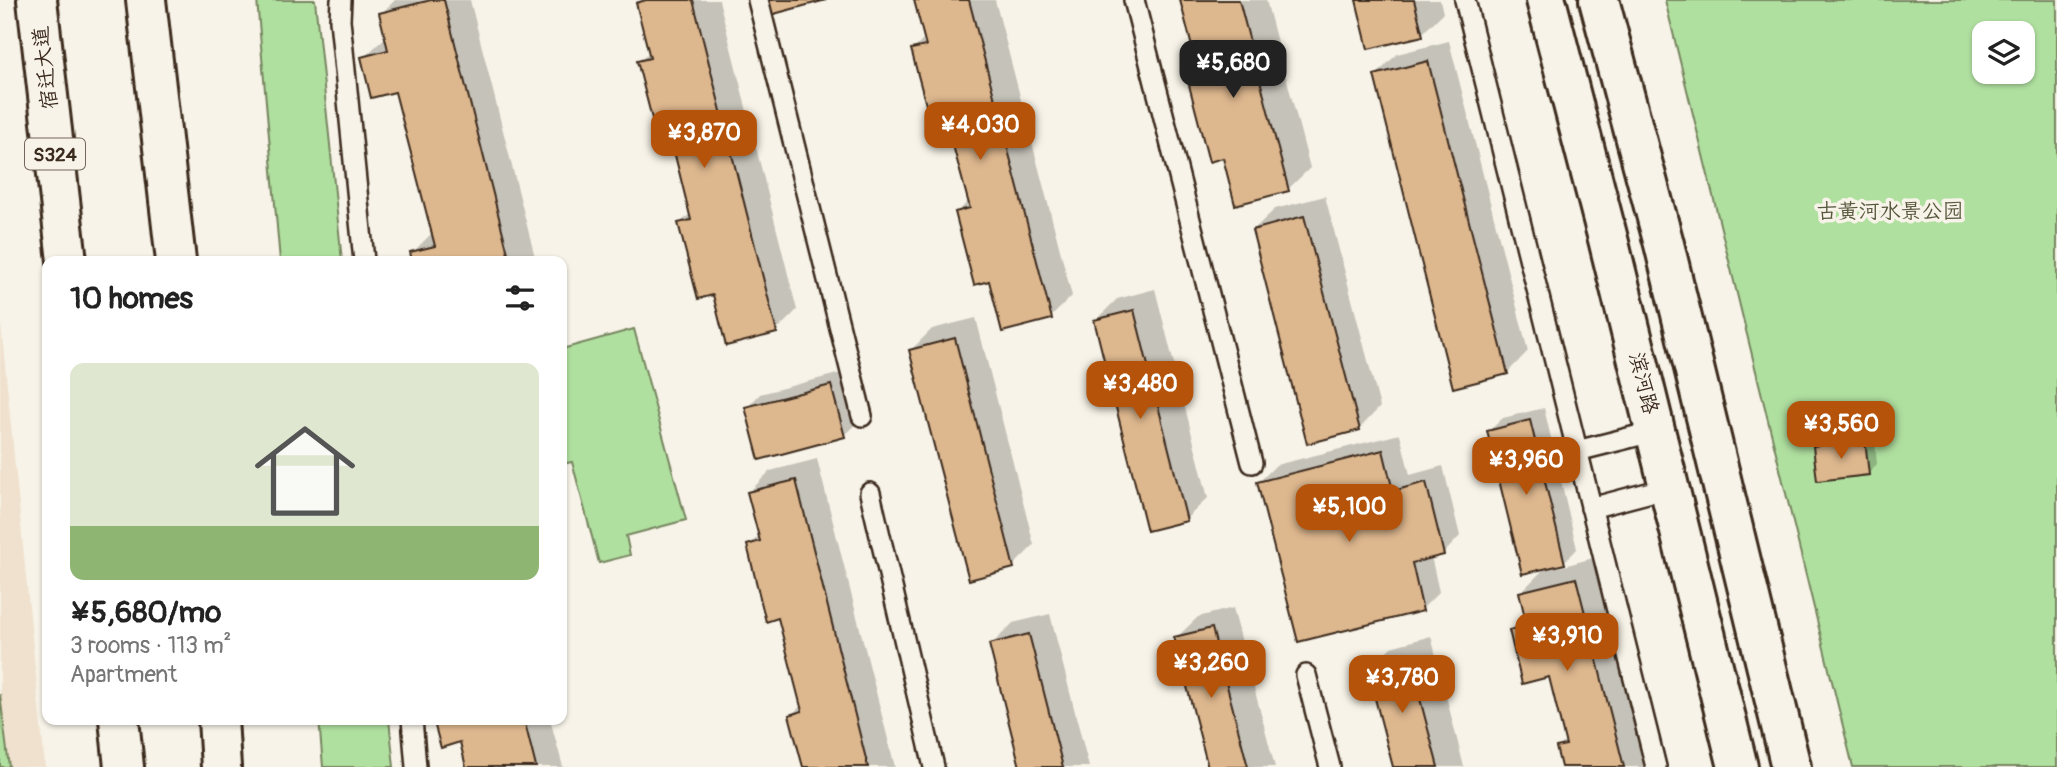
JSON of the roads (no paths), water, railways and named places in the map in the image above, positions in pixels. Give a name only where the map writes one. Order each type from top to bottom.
[{"type":"main road","name":"宿迁大道","points":[[36,0],[66,256]]},
{"type":"main road","points":[[146,0],[175,256]]},
{"type":"main road","points":[[153,0],[154,69]]},
{"type":"main road","name":"滨河路","points":[[1546,0],[1738,767]]},
{"type":"main road","points":[[1599,0],[1664,244],[1791,767]]},
{"type":"main road","points":[[120,725],[124,767]]},
{"type":"main road","points":[[218,725],[222,767]]},
{"type":"lane","points":[[341,0],[340,20],[364,256]]},
{"type":"lane","points":[[758,0],[862,416]]},
{"type":"lane","points":[[1134,0],[1252,463]]},
{"type":"lane","points":[[1465,0],[1656,767]]},
{"type":"lane","points":[[1577,451],[1656,431]]},
{"type":"lane","points":[[1591,508],[1670,487]]},
{"type":"lane","points":[[870,493],[934,767]]},
{"type":"lane","points":[[1306,675],[1330,767]]},
{"type":"lane","points":[[412,725],[416,767]]},
{"type":"park label","name":"古黄河水景公园","points":[[1890,211]]}]
